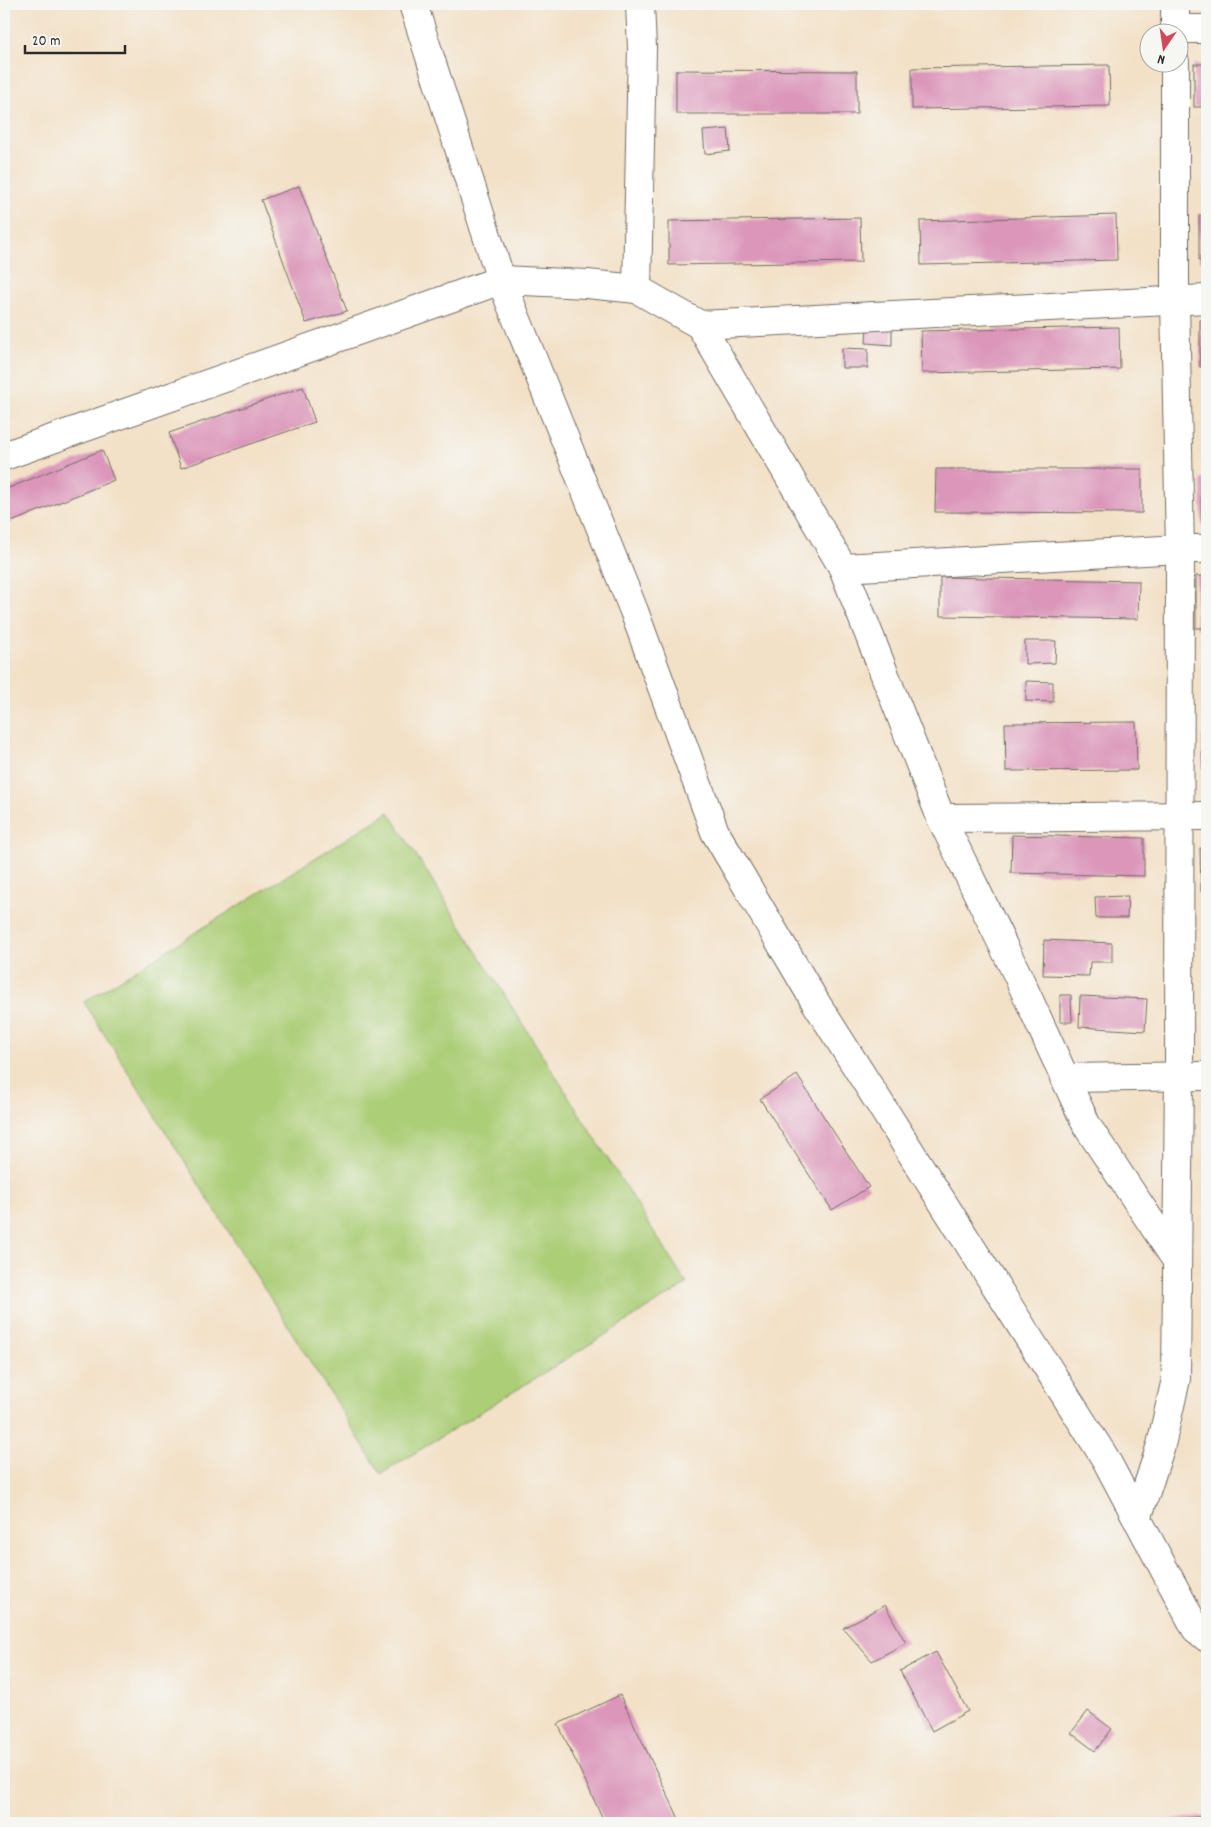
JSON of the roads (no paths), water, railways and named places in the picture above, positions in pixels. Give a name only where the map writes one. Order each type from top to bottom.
[{"type":"street","points":[[413,4],[500,280],[634,611],[716,832],[816,1003],[1105,1458],[1196,1629],[1207,1638]]},
{"type":"street","points":[[638,289],[642,48],[640,4]]},
{"type":"street","points":[[1188,25],[1207,29]]},
{"type":"street","points":[[1137,1519],[1161,1445],[1176,1379],[1179,1076],[1180,549],[1175,300],[1175,72]]},
{"type":"street","points":[[4,456],[500,280],[588,284],[638,289],[700,324],[843,568],[941,818],[1017,974],[1087,1126],[1177,1261]]},
{"type":"street","points":[[700,324],[1207,299]]},
{"type":"street","points":[[843,568],[1207,549]]},
{"type":"street","points":[[941,818],[1207,816]]},
{"type":"street","points":[[1064,1078],[1207,1076]]}]
